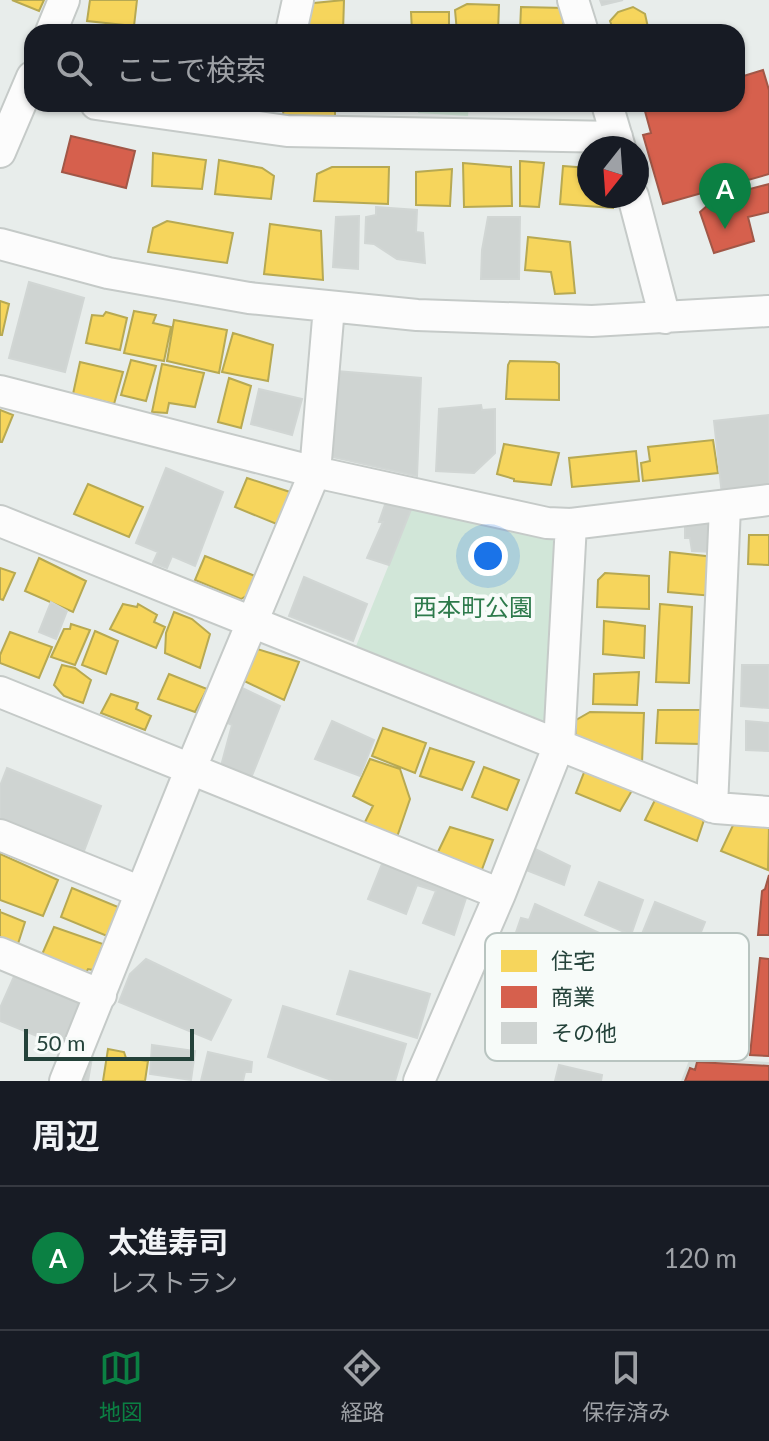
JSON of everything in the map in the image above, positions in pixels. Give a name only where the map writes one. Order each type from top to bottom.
[{"type":"street","points":[[54,24],[64,0]]},
{"type":"street","points":[[293,24],[298,0]]},
{"type":"street","points":[[573,0],[580,24]]},
{"type":"street","points":[[0,152],[22,88]]},
{"type":"street","points":[[215,112],[577,140]]},
{"type":"street","points":[[609,112],[617,136]]},
{"type":"street","points":[[636,208],[665,318]]},
{"type":"street","points":[[0,244],[108,273],[249,298],[417,315],[592,321],[769,311]]},
{"type":"street","points":[[65,1081],[315,472],[329,307]]},
{"type":"street","points":[[0,391],[315,472],[547,523],[571,524],[769,500]]},
{"type":"street","points":[[712,807],[725,507]]},
{"type":"street","points":[[0,521],[712,807],[769,812]]},
{"type":"street","points":[[419,1081],[500,894],[559,745],[571,524]]},
{"type":"street","points":[[0,692],[500,894]]},
{"type":"street","points":[[0,835],[141,892]]},
{"type":"street","points":[[0,953],[101,995]]},
{"type":"shaded area","points":[[689,1061],[769,1062],[769,1081],[681,1081]]},
{"type":"green space","points":[[418,112],[468,112],[468,116]]},
{"type":"green space","name":"西本町公園","points":[[417,495],[571,524],[559,745],[350,661]]},
{"type":"building: 住宅","points":[[12,0],[44,0],[39,11]]},
{"type":"building: 住宅","points":[[90,0],[137,0],[134,24],[87,21]]},
{"type":"building: 住宅","points":[[344,0],[343,24],[301,24],[304,4]]},
{"type":"building: 住宅","points":[[467,4],[499,5],[498,24],[456,24],[455,10]]},
{"type":"building: 住宅","points":[[521,7],[564,8],[563,24],[520,24]]},
{"type":"building: 住宅","points":[[633,7],[645,14],[647,24],[611,24],[610,21],[618,12]]},
{"type":"building: 住宅","points":[[411,12],[449,12],[449,24],[412,24]]},
{"type":"building: 住宅","points":[[283,112],[335,112],[335,117],[283,115]]},
{"type":"building: 住宅","points":[[153,153],[206,160],[202,189],[152,186]]},
{"type":"building: 住宅","points":[[219,160],[262,168],[274,176],[271,199],[215,194]]},
{"type":"building: 住宅","points":[[520,161],[544,163],[539,207],[520,206]]},
{"type":"building: 住宅","points":[[463,163],[511,167],[512,206],[464,207]]},
{"type":"building: 住宅","points":[[563,166],[577,167],[577,205],[560,204]]},
{"type":"building: 住宅","points":[[332,167],[389,167],[388,204],[314,201],[317,174]]},
{"type":"building: 住宅","points":[[452,169],[450,206],[416,205],[416,172]]},
{"type":"building: 住宅","points":[[167,221],[233,233],[227,263],[148,252],[153,228]]},
{"type":"building: 住宅","points":[[270,224],[321,231],[323,280],[264,274]]},
{"type":"building: 住宅","points":[[528,237],[570,242],[575,293],[555,294],[551,272],[525,270]]},
{"type":"building: 住宅","points":[[0,301],[9,304],[2,335],[0,335]]},
{"type":"building: 住宅","points":[[134,311],[156,315],[153,323],[171,327],[164,361],[124,353]]},
{"type":"building: 住宅","points":[[106,312],[127,318],[120,350],[86,343],[92,315],[103,316]]},
{"type":"building: 住宅","points":[[174,320],[227,330],[219,373],[167,361]]},
{"type":"building: 住宅","points":[[233,333],[273,345],[268,381],[222,372]]},
{"type":"building: 住宅","points":[[131,360],[156,366],[146,401],[121,395]]},
{"type":"building: 住宅","points":[[510,361],[559,364],[559,400],[506,399]]},
{"type":"building: 住宅","points":[[80,362],[123,372],[114,404],[73,394]]},
{"type":"building: 住宅","points":[[162,364],[204,373],[195,407],[169,403],[167,413],[152,412]]},
{"type":"building: 住宅","points":[[229,378],[251,386],[241,428],[218,422]]},
{"type":"building: 住宅","points":[[0,410],[13,415],[2,442],[0,442]]},
{"type":"building: 住宅","points":[[713,440],[718,473],[643,481],[641,463],[650,461],[648,447]]},
{"type":"building: 住宅","points":[[504,444],[559,453],[551,485],[514,481],[497,474]]},
{"type":"building: 住宅","points":[[636,451],[639,481],[572,487],[569,458]]},
{"type":"building: 住宅","points":[[247,478],[290,492],[279,525],[235,507]]},
{"type":"building: 住宅","points":[[88,484],[143,507],[129,537],[74,514]]},
{"type":"building: 住宅","points":[[749,535],[769,535],[769,565],[748,564]]},
{"type":"building: 住宅","points":[[670,552],[714,557],[713,596],[668,592]]},
{"type":"building: 住宅","points":[[205,556],[255,576],[248,595],[241,599],[195,580]]},
{"type":"building: 住宅","points":[[39,558],[86,581],[73,612],[25,591]]},
{"type":"building: 住宅","points":[[0,568],[15,573],[3,600],[0,599]]},
{"type":"building: 住宅","points":[[605,573],[649,576],[649,609],[597,607],[598,580]]},
{"type":"building: 住宅","points":[[123,604],[137,607],[138,604],[157,615],[154,622],[165,627],[156,648],[110,629]]},
{"type":"building: 住宅","points":[[660,604],[692,607],[689,683],[656,682]]},
{"type":"building: 住宅","points":[[174,612],[192,619],[210,634],[200,668],[165,653],[166,633]]},
{"type":"building: 住宅","points":[[604,621],[645,626],[644,658],[603,654]]},
{"type":"building: 住宅","points":[[71,624],[90,630],[75,665],[51,657],[64,629],[70,629]]},
{"type":"building: 住宅","points":[[95,631],[118,641],[106,674],[82,665]]},
{"type":"building: 住宅","points":[[10,632],[52,647],[39,678],[0,663],[0,655]]},
{"type":"building: 住宅","points":[[251,647],[299,662],[284,700],[240,679]]},
{"type":"building: 住宅","points":[[62,665],[75,668],[91,680],[83,703],[64,696],[54,685]]},
{"type":"building: 住宅","points":[[639,672],[637,705],[593,704],[594,674]]},
{"type":"building: 住宅","points":[[169,674],[207,689],[195,712],[158,699]]},
{"type":"building: 住宅","points":[[111,694],[138,703],[136,709],[151,716],[145,730],[101,713]]},
{"type":"building: 住宅","points":[[658,710],[703,710],[701,744],[656,743]]},
{"type":"building: 住宅","points":[[590,712],[644,713],[642,763],[576,740],[576,720]]},
{"type":"building: 住宅","points":[[383,728],[426,743],[415,773],[372,756]]},
{"type":"building: 住宅","points":[[430,748],[474,762],[462,790],[420,776]]},
{"type":"building: 住宅","points":[[370,759],[400,769],[410,799],[397,837],[364,824],[373,806],[353,796]]},
{"type":"building: 住宅","points":[[484,767],[519,780],[507,810],[472,797]]},
{"type":"building: 住宅","points":[[585,770],[634,787],[620,811],[576,793]]},
{"type":"building: 住宅","points":[[657,796],[706,814],[697,841],[645,820]]},
{"type":"building: 住宅","points":[[735,821],[769,826],[768,870],[721,851]]},
{"type":"building: 住宅","points":[[450,827],[493,840],[481,872],[436,856]]},
{"type":"building: 住宅","points":[[0,854],[58,880],[43,916],[0,900]]},
{"type":"building: 住宅","points":[[72,888],[118,907],[107,936],[61,917]]},
{"type":"building: 住宅","points":[[0,912],[25,922],[16,950],[0,943]]},
{"type":"building: 住宅","points":[[54,927],[103,944],[93,970],[88,969],[83,978],[40,959]]},
{"type":"building: 住宅","points":[[108,1049],[124,1052],[126,1058],[148,1061],[145,1081],[103,1081]]},
{"type":"building: 商業","points":[[763,70],[769,90],[769,174],[663,204],[649,156],[649,136],[643,135],[651,133],[645,112],[745,112],[745,76]]},
{"type":"building: 商業","points":[[71,136],[135,151],[126,188],[62,172]]},
{"type":"building: 商業","points":[[769,184],[769,212],[748,217],[754,241],[714,253],[700,212],[716,198]]},
{"type":"building: 商業","points":[[769,875],[769,935],[758,935],[762,891]]},
{"type":"building: 商業","points":[[760,958],[769,959],[769,1056],[750,1055]]},
{"type":"building: 商業","points":[[697,1062],[769,1066],[769,1081],[685,1081],[690,1068],[695,1070]]},
{"type":"building: その他","points":[[600,0],[623,0],[602,5]]},
{"type":"building: その他","points":[[376,207],[417,210],[416,232],[423,233],[425,263],[397,259],[374,244],[365,243],[366,217],[376,215]]},
{"type":"building: その他","points":[[359,216],[358,269],[333,267],[336,217]]},
{"type":"building: その他","points":[[488,217],[520,217],[519,279],[481,279]]},
{"type":"building: その他","points":[[29,282],[84,298],[65,372],[9,358]]},
{"type":"building: その他","points":[[336,371],[421,378],[417,476],[324,455]]},
{"type":"building: その他","points":[[259,389],[302,399],[292,435],[251,424]]},
{"type":"building: その他","points":[[481,405],[482,410],[495,409],[495,453],[474,473],[436,471],[439,409]]},
{"type":"building: その他","points":[[769,415],[769,488],[722,495],[714,421]]},
{"type":"building: その他","points":[[166,468],[223,492],[195,566],[172,556],[167,568],[153,563],[158,552],[136,543]]},
{"type":"building: その他","points":[[388,496],[412,507],[389,565],[367,558],[383,522],[379,522]]},
{"type":"building: その他","points":[[685,522],[715,525],[713,552],[692,551],[690,538],[685,538]]},
{"type":"building: その他","points":[[304,577],[367,604],[353,641],[289,616]]},
{"type":"building: その他","points":[[51,602],[67,611],[56,639],[39,632]]},
{"type":"building: その他","points":[[742,665],[769,665],[769,708],[741,706]]},
{"type":"building: その他","points":[[236,685],[280,706],[251,778],[221,766],[232,725],[222,720]]},
{"type":"building: その他","points":[[332,721],[374,740],[360,776],[315,759]]},
{"type":"building: その他","points":[[746,721],[769,723],[769,751],[746,750]]},
{"type":"building: その他","points":[[7,768],[101,806],[84,851],[0,820],[0,786]]},
{"type":"building: その他","points":[[531,847],[570,866],[564,885],[521,868]]},
{"type":"building: その他","points":[[384,859],[467,895],[454,935],[423,923],[436,891],[417,885],[406,914],[368,899]]},
{"type":"building: その他","points":[[599,882],[643,900],[632,933],[585,915]]},
{"type":"building: その他","points":[[655,902],[705,922],[701,933],[642,933]]},
{"type":"building: その他","points":[[535,904],[599,933],[516,933],[521,918],[529,920]]},
{"type":"building: その他","points":[[146,959],[231,1000],[211,1040],[119,1002],[130,974]]},
{"type":"building: その他","points":[[350,971],[430,994],[417,1038],[337,1014]]},
{"type":"building: その他","points":[[16,972],[87,1002],[66,1048],[0,1021],[0,1008]]},
{"type":"building: その他","points":[[283,1006],[406,1044],[395,1081],[334,1081],[268,1057]]},
{"type":"building: その他","points":[[95,1040],[88,1081],[72,1081]]},
{"type":"building: その他","points":[[152,1045],[195,1051],[191,1080],[150,1074]]},
{"type":"building: その他","points":[[208,1052],[252,1062],[251,1072],[245,1072],[243,1081],[201,1081]]},
{"type":"building: その他","points":[[559,1065],[602,1075],[601,1081],[555,1081]]},
{"type":"place","name":"太進寿司","points":[[725,229]]}]
